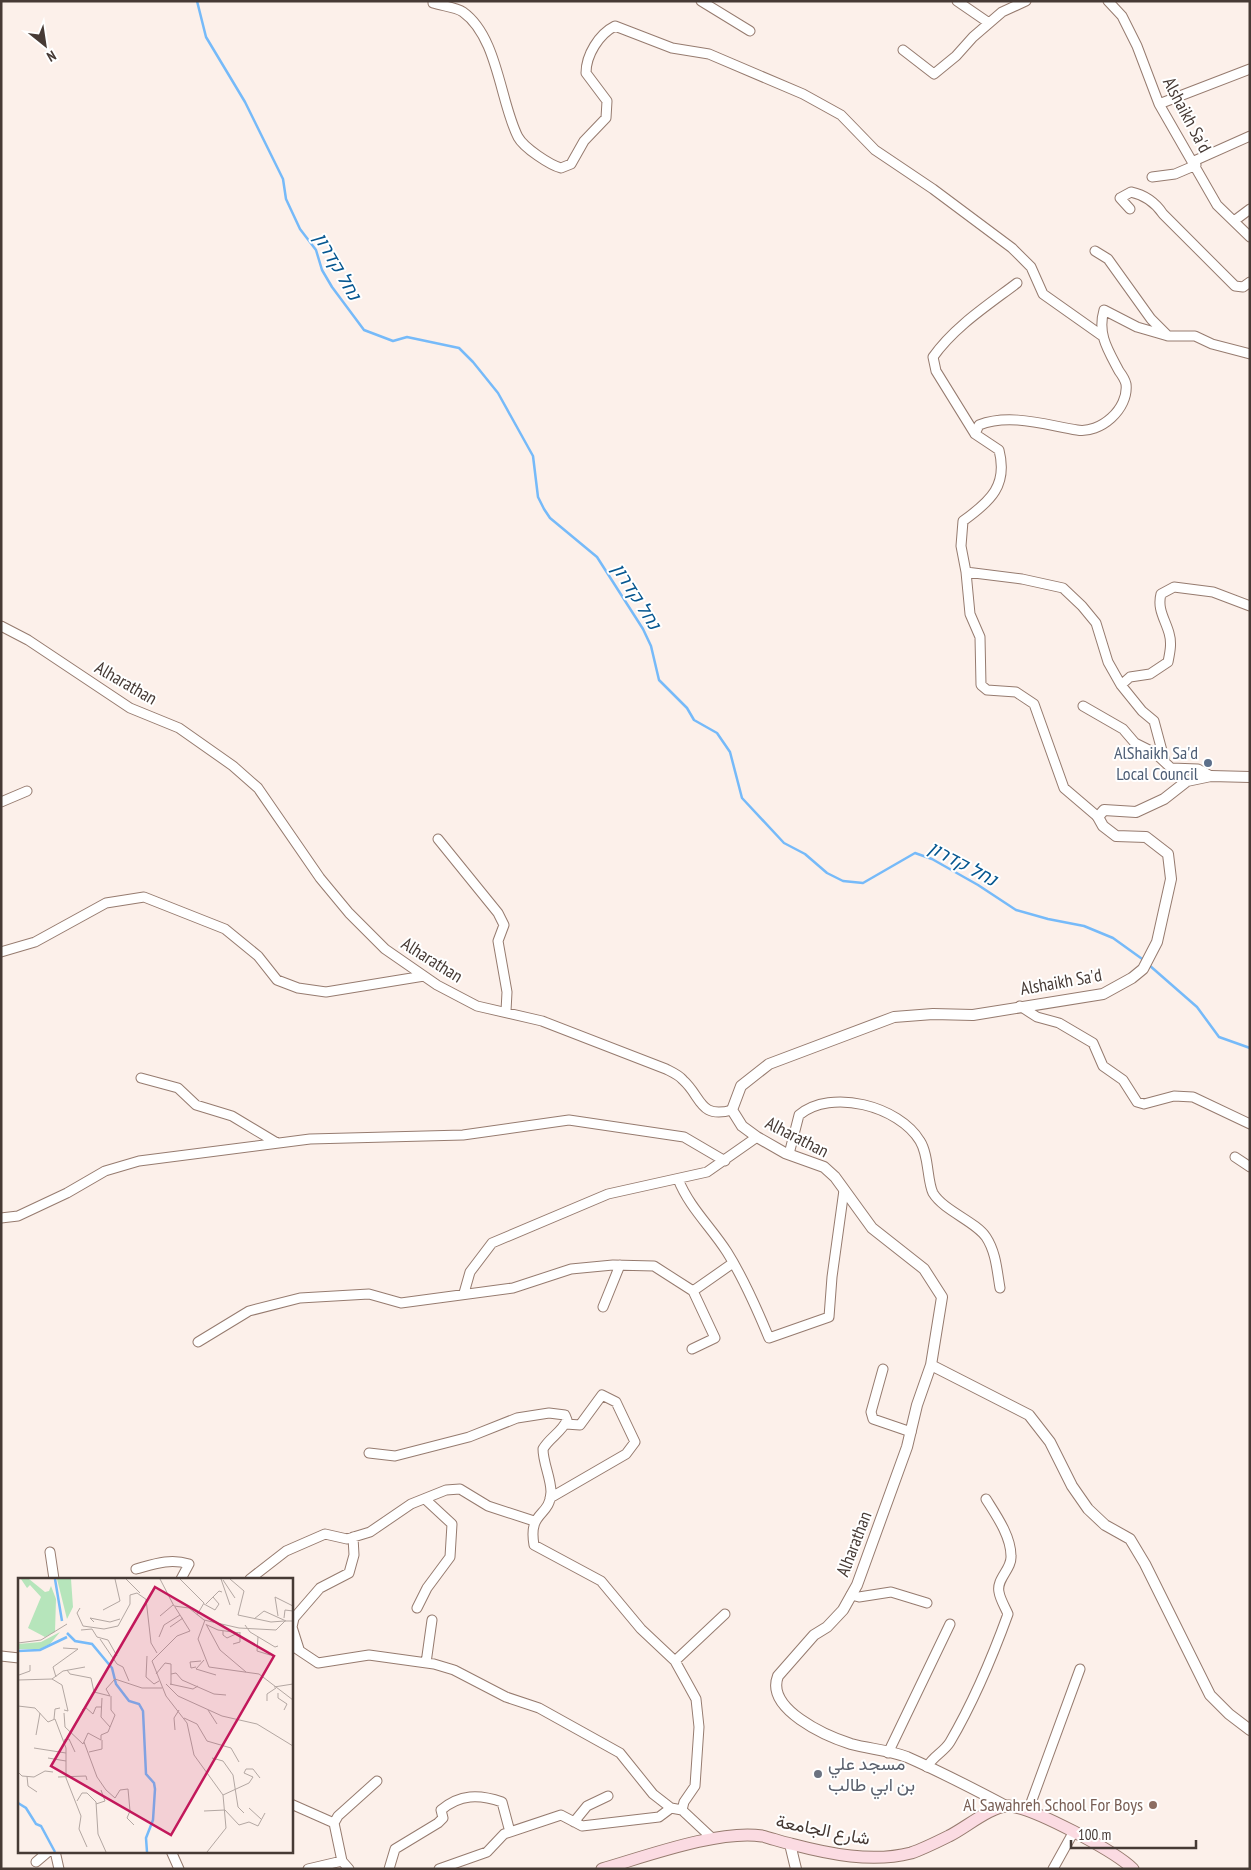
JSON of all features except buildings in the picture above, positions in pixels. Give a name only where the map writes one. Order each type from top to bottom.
[{"type":"main road","points":[[1006,1806],[1028,1811],[1073,1833],[1121,1857],[1133,1869]]},
{"type":"main road","name":"شارع الجامعة","points":[[607,1868],[713,1839],[761,1836],[790,1844],[854,1856],[881,1858],[912,1852],[950,1836],[969,1822],[1006,1806]]},
{"type":"street","points":[[433,1],[433,3],[462,11],[476,25],[495,64],[519,139],[550,165],[562,168],[571,164],[584,141],[606,118],[607,102],[586,73],[591,54],[605,31],[615,26],[672,48],[709,54],[803,94],[841,114],[875,150],[933,188],[1012,248],[1031,267],[1043,294],[1101,335],[1126,383],[1126,394],[1120,407],[1108,422],[1088,431],[1019,420],[988,422],[979,425],[975,434]]},
{"type":"street","points":[[701,1],[750,31]]},
{"type":"street","points":[[957,1],[989,23]]},
{"type":"street","points":[[903,50],[934,74],[956,56],[973,37],[1002,12],[1026,1]]},
{"type":"street","name":"Alshaikh Sa'd","points":[[1108,1],[1122,16],[1160,104],[1217,205],[1250,237]]},
{"type":"street","points":[[1160,104],[1250,69]]},
{"type":"street","points":[[1152,177],[1175,174],[1250,136]]},
{"type":"street","points":[[1130,209],[1120,198],[1131,192],[1139,194],[1156,204],[1162,214],[1235,286],[1243,287],[1250,282]]},
{"type":"street","points":[[1234,221],[1250,209]]},
{"type":"street","points":[[1095,251],[1108,259],[1151,319],[1168,336]]},
{"type":"street","points":[[1017,282],[967,322],[941,345],[932,357],[936,371],[975,434],[999,450],[1003,466],[1000,486],[978,510],[963,521],[961,546],[966,572],[970,614],[980,638],[981,686],[987,690],[1016,692],[1034,704],[1064,788],[1098,817],[1104,810],[1136,812],[1164,800],[1187,781],[1212,776],[1250,777]]},
{"type":"street","points":[[1101,335],[1104,310],[1137,327],[1168,336],[1195,336],[1212,344],[1250,354]]},
{"type":"street","points":[[966,572],[1022,579],[1063,588],[1096,623],[1108,662],[1121,685],[1142,711],[1154,721],[1165,762]]},
{"type":"street","points":[[1121,685],[1130,678],[1150,674],[1168,662],[1171,646],[1169,633],[1159,603],[1161,594],[1174,587],[1213,592],[1250,606]]},
{"type":"street","name":"Alharathan","points":[[1,626],[28,640],[130,708],[179,728],[233,766],[258,788],[320,878],[349,913],[384,949],[424,976],[477,1006],[506,1011],[542,1021],[602,1042],[666,1069],[684,1080],[704,1108],[720,1113],[732,1110],[742,1126],[758,1137],[789,1154],[824,1167],[835,1176],[872,1228],[924,1269],[942,1296],[931,1366],[878,1531],[843,1610],[827,1626],[814,1635],[778,1676],[775,1684],[778,1697],[786,1708],[823,1733],[852,1744],[905,1756],[1006,1806]]},
{"type":"street","points":[[1083,706],[1122,730],[1135,744],[1155,753],[1171,768],[1198,769],[1212,776]]},
{"type":"street","points":[[1,802],[27,792]]},
{"type":"street","name":"Alshaikh Sa'd","points":[[732,1110],[741,1086],[769,1064],[894,1017],[933,1014],[972,1015],[1103,994],[1143,969],[1153,953],[1172,879],[1168,854],[1146,837],[1116,836],[1103,826],[1098,817]]},
{"type":"street","points":[[438,839],[498,912],[504,925],[498,941],[507,992],[506,1011]]},
{"type":"street","points":[[1,952],[36,942],[106,903],[144,898],[225,929],[258,956],[277,980],[298,988],[326,992],[424,976]]},
{"type":"street","points":[[1020,1006],[1037,1016],[1059,1023],[1093,1043],[1103,1066],[1123,1080],[1137,1102],[1144,1104],[1174,1096],[1193,1097],[1250,1124]]},
{"type":"street","points":[[141,1078],[178,1088],[196,1105],[232,1116],[277,1143]]},
{"type":"street","points":[[789,1154],[799,1114],[818,1103],[843,1102],[882,1109],[906,1123],[921,1142],[933,1192],[956,1214],[985,1236],[994,1253],[1000,1288]]},
{"type":"street","points":[[1,1218],[18,1216],[68,1192],[105,1171],[139,1161],[310,1139],[463,1135],[569,1120],[684,1136],[726,1161]]},
{"type":"street","points":[[464,1293],[470,1272],[492,1243],[608,1194],[708,1172],[758,1137]]},
{"type":"street","points":[[1235,1157],[1250,1167]]},
{"type":"street","points":[[678,1179],[684,1194],[733,1263],[751,1295],[769,1338],[829,1317],[832,1277],[844,1190]]},
{"type":"street","points":[[692,1291],[733,1263]]},
{"type":"street","points":[[603,1307],[620,1265]]},
{"type":"street","points":[[198,1342],[249,1311],[300,1298],[369,1294],[400,1303],[513,1288],[571,1269],[620,1265],[654,1266],[692,1291],[715,1338],[692,1349]]},
{"type":"street","points":[[931,1366],[1029,1415],[1050,1442],[1072,1486],[1088,1509],[1105,1525],[1130,1539],[1145,1564],[1210,1695],[1229,1714],[1250,1730]]},
{"type":"street","points":[[883,1370],[871,1412],[873,1419],[910,1432]]},
{"type":"street","points":[[550,1498],[626,1454],[635,1442],[616,1402],[602,1396],[580,1425],[566,1424]]},
{"type":"street","points":[[369,1453],[395,1456],[469,1436],[518,1418],[537,1414],[559,1413],[566,1416],[568,1420],[566,1424],[543,1449],[551,1491],[548,1506],[534,1521],[531,1532],[534,1545],[601,1581],[641,1629],[675,1661],[696,1699],[699,1727],[695,1786],[684,1802],[682,1810]]},
{"type":"street","points":[[251,1578],[286,1550],[326,1534],[347,1539],[370,1532],[411,1504],[446,1490],[460,1490],[488,1506],[534,1521]]},
{"type":"street","points":[[417,1608],[427,1588],[450,1557],[452,1524],[424,1499]]},
{"type":"street","points":[[928,1767],[931,1759],[946,1749],[970,1707],[1008,1614],[998,1591],[999,1582],[1012,1558],[1010,1546],[1000,1522],[986,1499]]},
{"type":"street","points":[[353,1537],[354,1555],[349,1573],[320,1588],[294,1618],[292,1626],[295,1647],[318,1662],[369,1655],[426,1663],[454,1670],[506,1697],[538,1708],[620,1753],[653,1794],[671,1808],[682,1810],[713,1839]]},
{"type":"street","points":[[50,1552],[54,1578]]},
{"type":"street","points":[[136,1569],[160,1562],[179,1561],[189,1564],[182,1578]]},
{"type":"street","points":[[851,1595],[859,1597],[891,1592],[928,1603]]},
{"type":"street","points":[[675,1661],[725,1614]]},
{"type":"street","points":[[426,1663],[432,1620]]},
{"type":"street","points":[[888,1752],[950,1624]]},
{"type":"street","points":[[1,1656],[18,1658]]},
{"type":"street","points":[[1028,1811],[1080,1668]]},
{"type":"street","points":[[349,1869],[342,1861],[334,1823],[338,1816],[377,1781]]},
{"type":"street","points":[[389,1869],[394,1849],[438,1823],[443,1818],[440,1810],[451,1801],[461,1797],[486,1796],[502,1802],[510,1832]]},
{"type":"street","points":[[574,1822],[587,1806],[608,1796]]},
{"type":"street","points":[[292,1804],[334,1823]]},
{"type":"street","points":[[439,1869],[487,1852],[504,1834],[561,1815],[582,1826],[660,1817],[671,1808]]},
{"type":"street","points":[[1052,1869],[1073,1833]]},
{"type":"street","points":[[790,1844],[796,1869]]},
{"type":"street","points":[[36,1862],[48,1852]]},
{"type":"street","points":[[55,1852],[59,1869]]},
{"type":"street","points":[[172,1852],[179,1869]]},
{"type":"street","points":[[308,1869],[342,1861]]},
{"type":"waterway","name":"נחל קדרון","points":[[197,1],[206,37],[245,102],[283,179],[286,199],[300,229],[316,250],[322,270],[332,287],[364,330],[393,341],[407,337],[459,348],[473,362],[498,393],[533,456],[538,497],[544,509],[550,518],[597,557],[643,629],[651,646],[659,680],[687,708],[694,720],[717,733],[730,752],[742,798],[784,843],[805,854],[827,873],[843,881],[863,883],[915,853],[932,859],[978,885],[1016,910],[1084,926],[1113,938],[1145,961]]},
{"type":"waterway","name":"נחל קדרון","points":[[1149,965],[1197,1007],[1219,1037],[1250,1048]]},
{"type":"place","name":"AlShaikh Sa'd Local Council","points":[[1208,763]]},
{"type":"place","name":"مسجد علي بن ابي طالب","points":[[818,1774]]},
{"type":"place","name":"Al Sawahreh School For Boys","points":[[1153,1805]]}]
